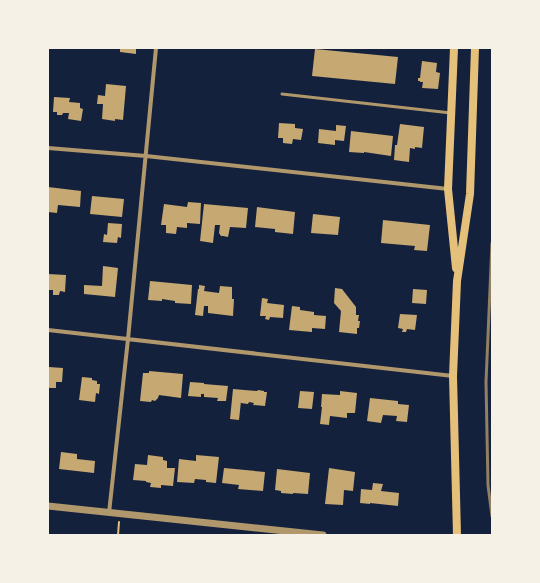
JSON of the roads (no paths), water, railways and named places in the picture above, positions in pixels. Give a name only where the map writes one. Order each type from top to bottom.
[{"type":"main road","points":[[454,48],[448,188],[457,281]]},
{"type":"main road","points":[[457,535],[453,376],[457,281],[470,194],[475,48]]},
{"type":"street","points":[[109,513],[128,340],[156,48]]},
{"type":"street","points":[[48,148],[146,156],[448,188]]},
{"type":"street","points":[[48,330],[453,376]]},
{"type":"street","points":[[48,506],[323,535]]},
{"type":"lane","points":[[282,94],[452,113]]},
{"type":"railway","points":[[492,243],[486,382],[488,485],[492,516]]}]
